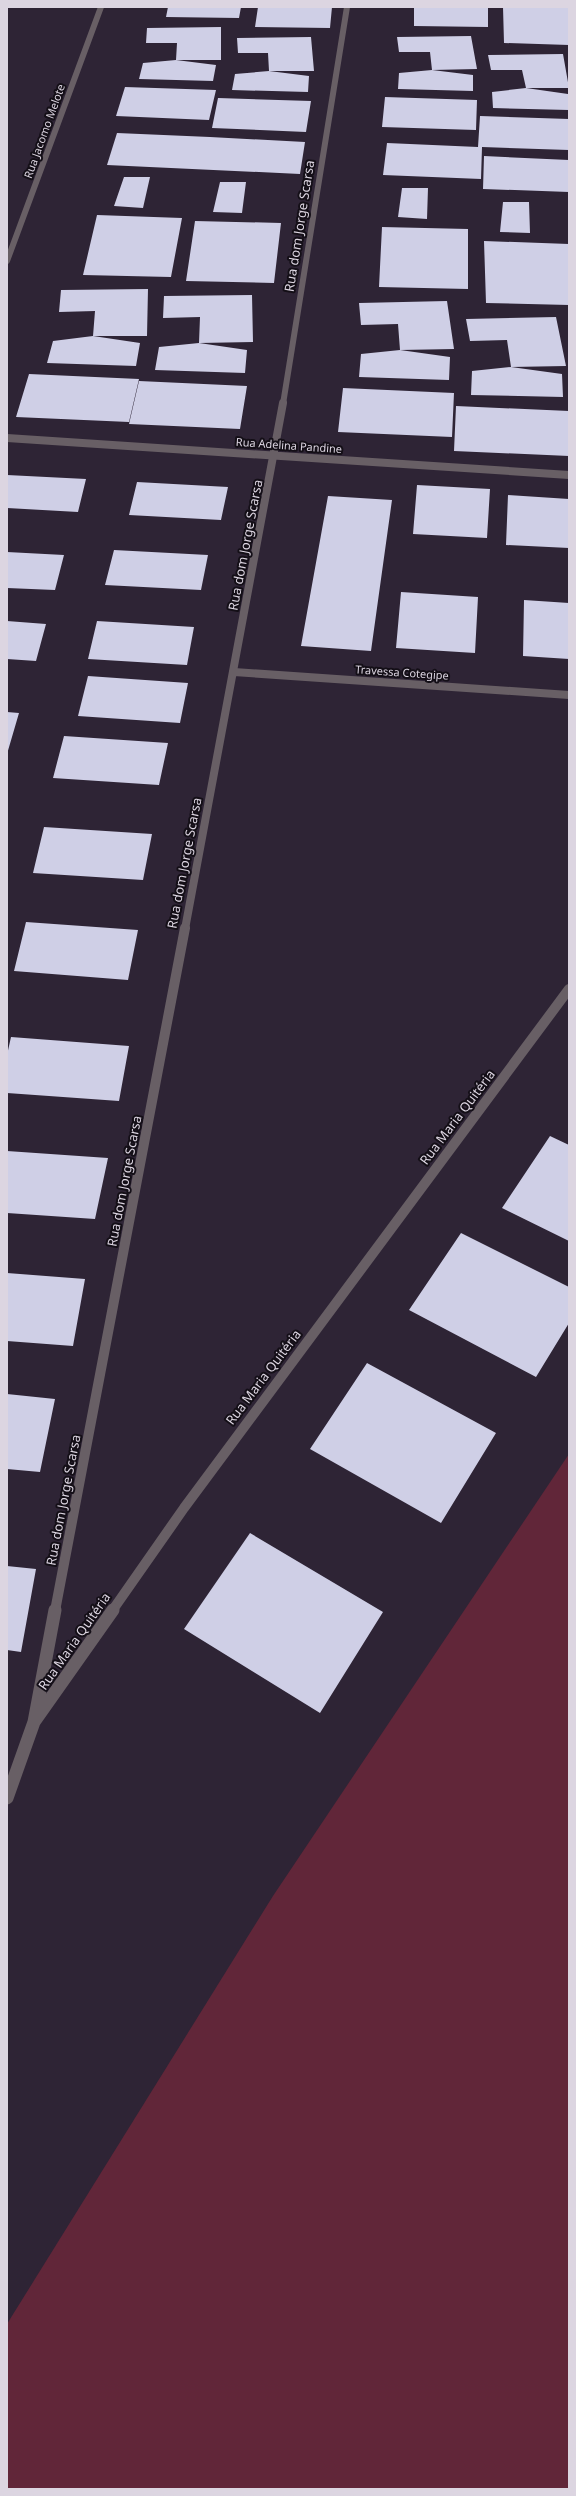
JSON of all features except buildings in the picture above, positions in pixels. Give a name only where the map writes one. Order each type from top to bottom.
[{"type":"street","name":"Rua Jacomo Melote","points":[[7,261],[101,7]]},
{"type":"street","name":"Rua dom Jorge Scarsa","points":[[34,1722],[275,456],[347,7]]},
{"type":"street","name":"Rua Adelina Pandine","points":[[7,438],[569,475]]},
{"type":"street","name":"Travessa Cotegipe","points":[[234,672],[569,695]]},
{"type":"street","name":"Rua Maria Quitéria","points":[[7,1798],[34,1722],[184,1508],[569,989]]},
{"type":"shaded area","points":[[569,1454],[569,2489],[7,2489],[7,2324],[273,1896]]}]
